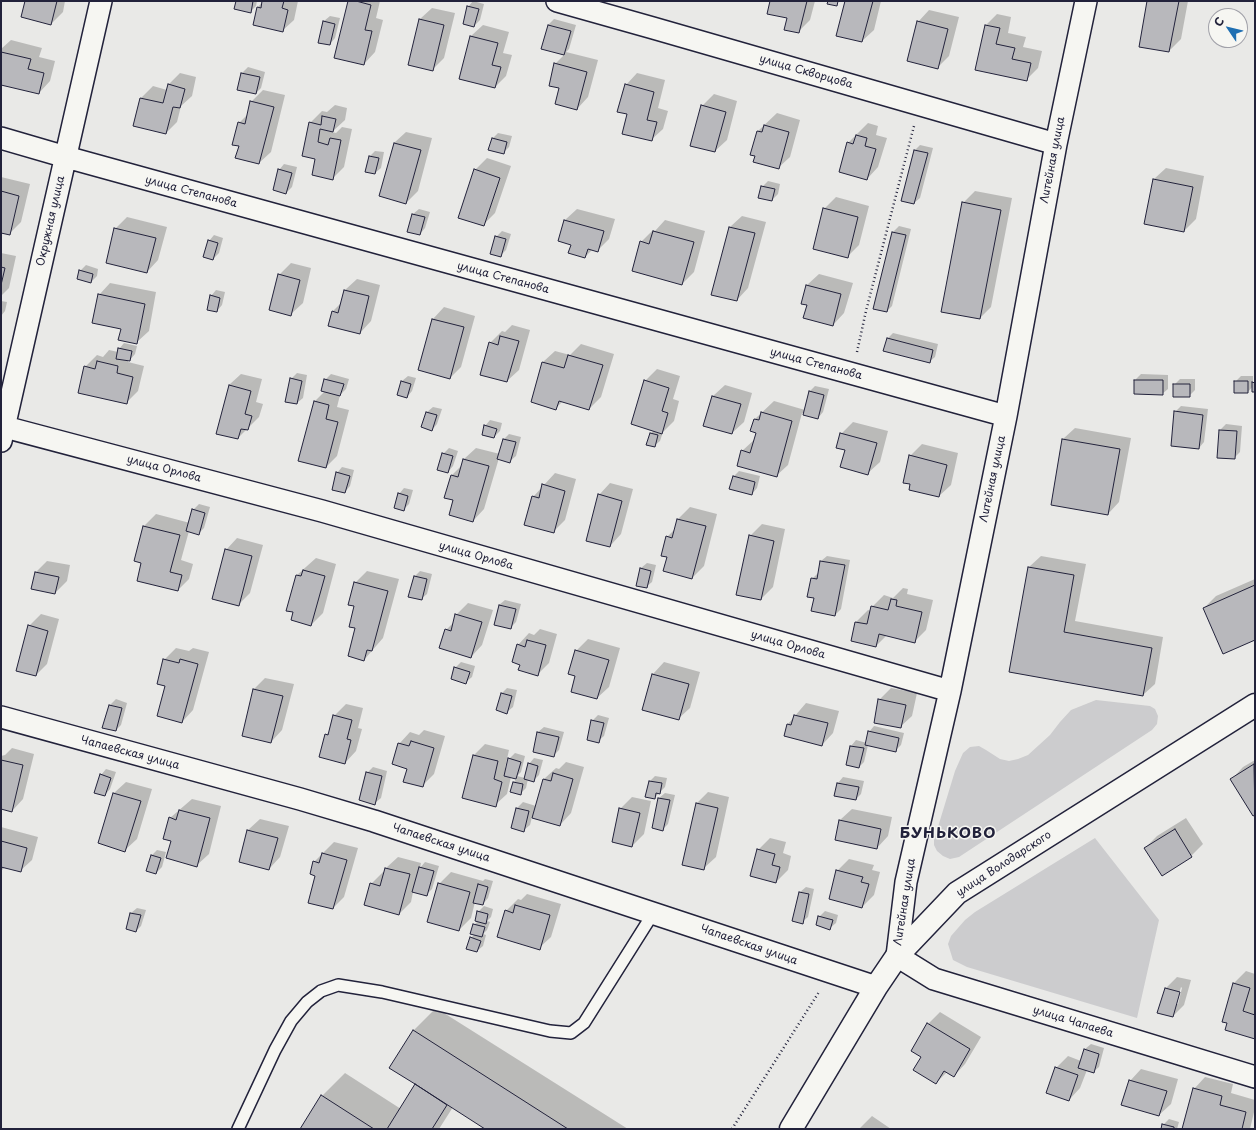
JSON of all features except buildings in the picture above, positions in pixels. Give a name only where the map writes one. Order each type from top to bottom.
[{"type":"main road","name":"улица Володарского","points":[[791,1129],[876,987],[897,956],[957,893],[1255,705]]},
{"type":"street","name":"Окружная улица","points":[[2,431],[66,157],[100,1]]},
{"type":"street","name":"улица Скворцова","points":[[557,1],[1056,144]]},
{"type":"street","name":"Литейная улица","points":[[897,956],[906,882],[950,692],[1006,416],[1056,144],[1086,1]]},
{"type":"street","name":"улица Степанова","points":[[1,138],[1006,416]]},
{"type":"street","name":"улица Орлова","points":[[2,431],[322,512],[950,692]]},
{"type":"street","name":"Чапаевская улица","points":[[1,717],[300,799],[374,821],[654,912],[876,987]]},
{"type":"street","name":"улица Чапаева","points":[[897,956],[934,979],[1255,1077]]},
{"type":"lane","points":[[238,1129],[275,1050],[291,1021],[307,1002],[322,991],[338,985],[382,992],[550,1031],[570,1033],[584,1023],[654,912]]},
{"type":"path","points":[[852,374],[866,310],[919,105]]},
{"type":"path","points":[[732,1129],[831,973]]},
{"type":"shaded area","points":[[1096,700],[1150,706],[1155,709],[1158,716],[1157,724],[1152,730],[959,857],[950,859],[937,851],[934,845],[934,840],[955,771],[963,753],[970,747],[979,746],[1000,759],[1009,761],[1018,759],[1028,755],[1050,735],[1071,710]]},
{"type":"shaded area","points":[[1095,838],[1159,920],[1137,1018],[967,967],[953,960],[948,944],[951,936],[965,920],[975,912]]},
{"type":"district","name":"БУНЬКОВО","points":[[948,834]]}]
